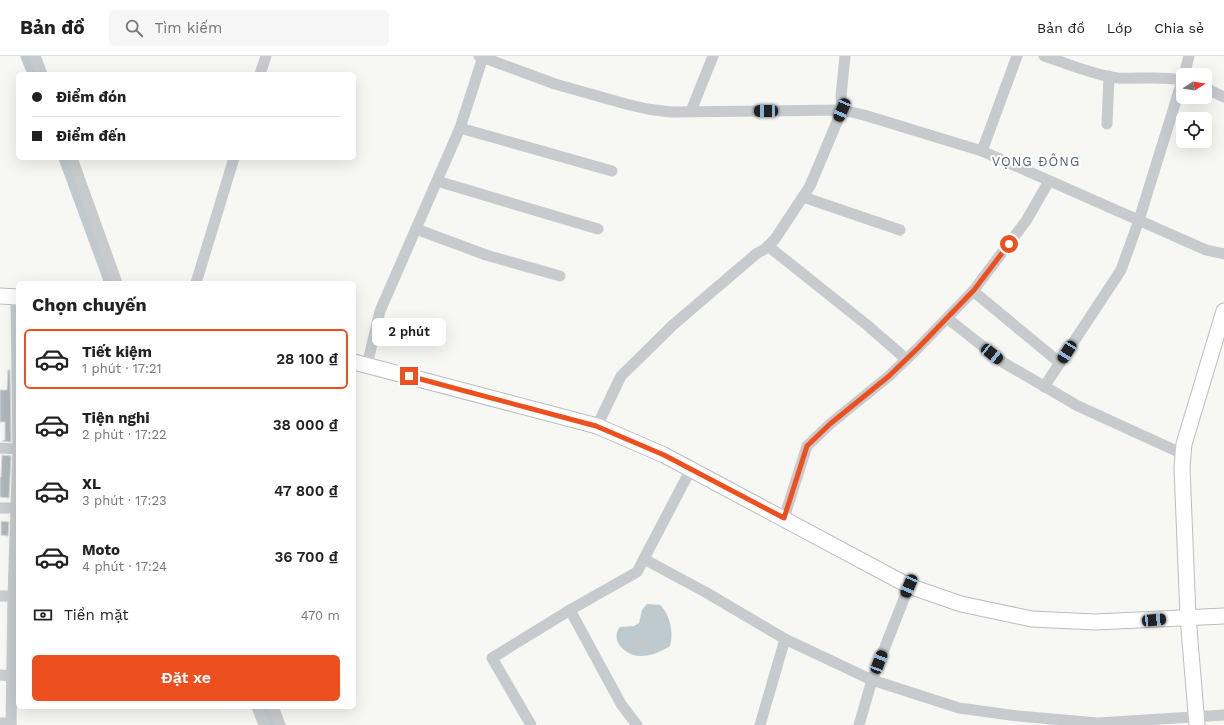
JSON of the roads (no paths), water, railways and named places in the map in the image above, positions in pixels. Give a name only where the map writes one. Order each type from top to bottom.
[{"type":"street","points":[[35,56],[41,72]]},
{"type":"street","points":[[261,72],[266,56]]},
{"type":"street","points":[[691,111],[713,56]]},
{"type":"street","points":[[596,426],[621,376],[673,325],[775,239],[810,186],[842,110],[841,96],[845,56]]},
{"type":"street","points":[[982,151],[1017,56]]},
{"type":"street","points":[[1044,56],[1117,78],[1176,78]]},
{"type":"street","points":[[1186,68],[1189,56]]},
{"type":"street","points":[[1224,254],[1206,250],[982,151],[864,115],[842,110],[671,112],[647,109],[555,84],[481,57],[460,128],[380,311],[360,363],[596,426],[652,449],[784,518],[909,586],[962,604],[1032,619],[1095,622],[1224,616]]},
{"type":"street","points":[[1107,124],[1109,76]]},
{"type":"street","points":[[1212,91],[1224,97]]},
{"type":"street","points":[[1044,387],[1121,270],[1139,220],[1176,101]]},
{"type":"street","points":[[460,128],[612,171]]},
{"type":"street","points":[[73,160],[116,281]]},
{"type":"street","points":[[197,281],[233,160]]},
{"type":"street","points":[[437,181],[598,229]]},
{"type":"street","points":[[784,518],[807,446],[830,424],[889,376],[974,290],[1026,221],[1049,181]]},
{"type":"street","points":[[803,196],[900,230]]},
{"type":"street","points":[[416,229],[490,256],[560,276]]},
{"type":"street","points":[[768,246],[906,359]]},
{"type":"street","points":[[974,290],[1060,363]]},
{"type":"street","points":[[0,296],[16,297]]},
{"type":"street","points":[[1197,721],[1188,617],[1182,478],[1183,454],[1184,444],[1224,311]]},
{"type":"street","points":[[948,318],[1004,363],[1044,387],[1078,406],[1183,454]]},
{"type":"street","points":[[0,448],[16,449]]},
{"type":"street","points":[[530,725],[492,658],[570,610],[637,572],[691,469]]},
{"type":"street","points":[[0,508],[16,508],[13,596],[14,669],[7,724]]},
{"type":"street","points":[[644,559],[785,638],[872,680],[959,708],[1018,716],[1101,724],[1197,721],[1224,715]]},
{"type":"street","points":[[859,725],[872,680],[909,586]]},
{"type":"street","points":[[0,596],[13,596]]},
{"type":"street","points":[[570,610],[621,704],[636,725]]},
{"type":"street","points":[[760,725],[785,638]]},
{"type":"street","points":[[0,675],[14,669]]},
{"type":"street","points":[[258,709],[264,725]]},
{"type":"street","points":[[275,709],[280,725]]},
{"type":"waterway","points":[[26,56],[32,72]]},
{"type":"waterway","points":[[65,160],[109,281]]},
{"type":"waterway","points":[[266,709],[271,725]]},
{"type":"district","name":"VỌNG ĐÔNG","points":[[1036,161]]}]
